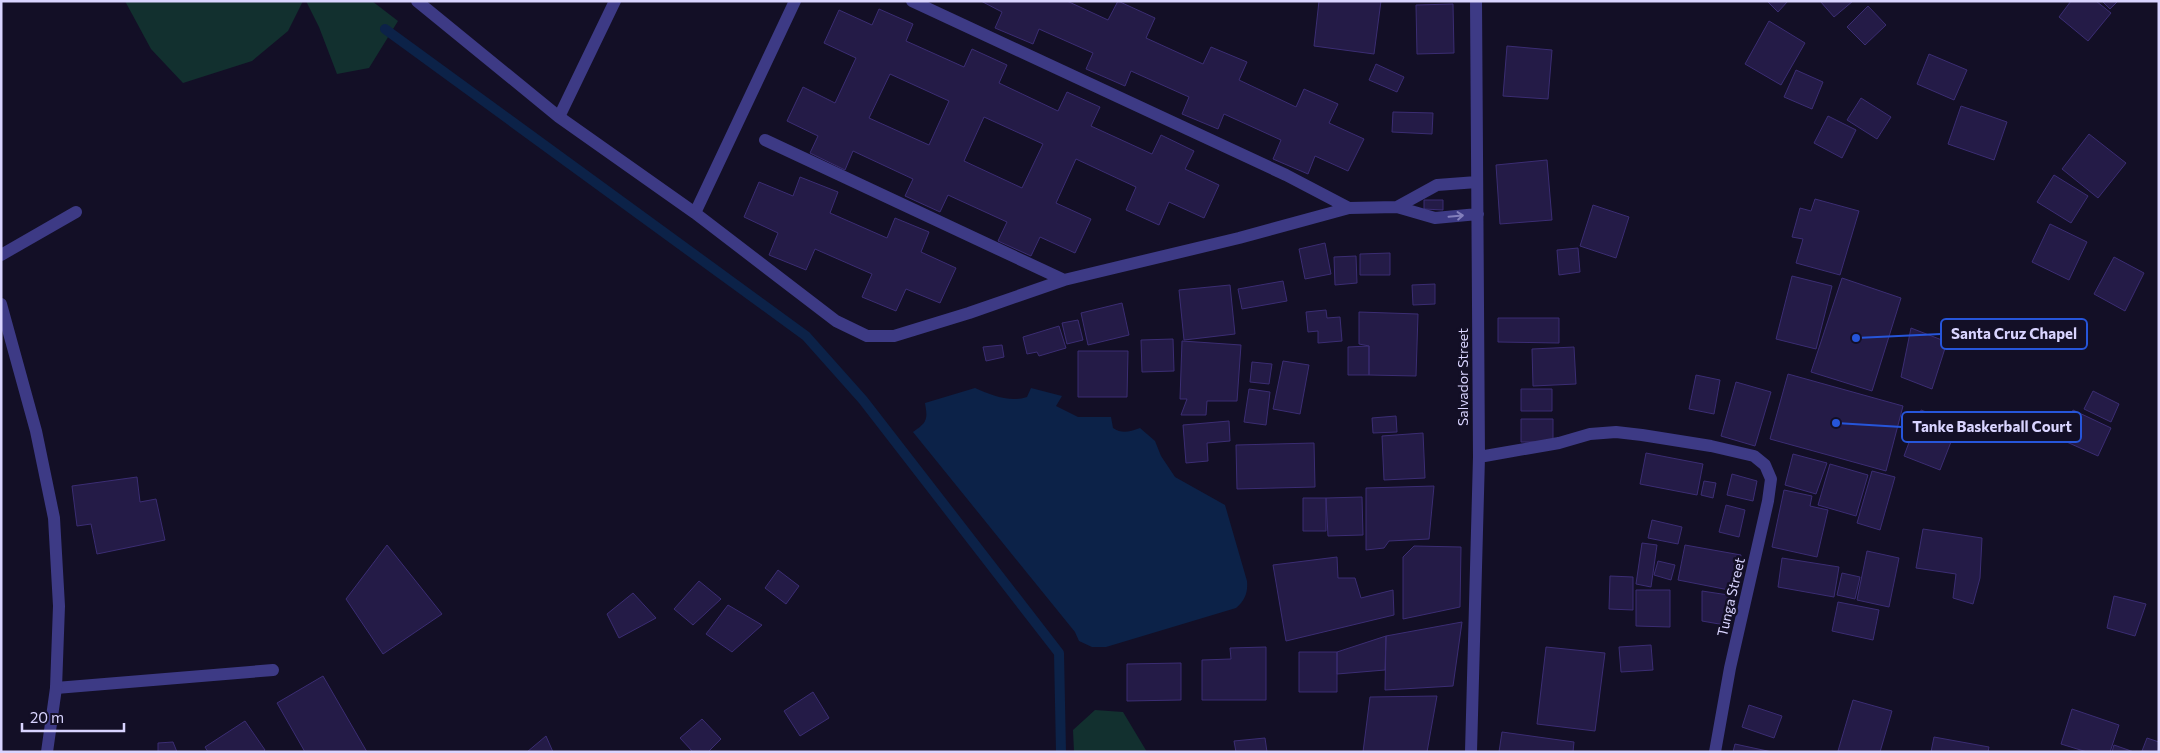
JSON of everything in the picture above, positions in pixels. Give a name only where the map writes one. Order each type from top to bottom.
[{"type":"street","points":[[417,1],[434,6],[559,117],[695,213],[836,321],[867,336],[894,336],[969,314],[1064,280],[1239,238],[1349,208],[1397,207],[1435,218],[1478,214]]},
{"type":"street","points":[[559,117],[615,1]]},
{"type":"street","points":[[695,213],[794,1]]},
{"type":"street","points":[[912,1],[1286,175],[1349,208]]},
{"type":"street","name":"Salvador Street","points":[[1470,752],[1479,457],[1476,1]]},
{"type":"street","points":[[765,140],[1064,280]]},
{"type":"street","points":[[1397,207],[1437,185],[1477,182]]},
{"type":"street","points":[[1,255],[76,212]]},
{"type":"street","points":[[1,304],[36,430],[54,518],[59,606],[56,688],[47,752]]},
{"type":"street","name":"Tunga Street","points":[[1479,457],[1559,443],[1590,434],[1616,432],[1711,446],[1754,456],[1765,465],[1770,478],[1769,494],[1730,668],[1715,752]]},
{"type":"street","points":[[56,688],[273,670]]},
{"type":"green space","points":[[125,1],[303,1],[288,31],[252,61],[183,83],[151,49]]},
{"type":"green space","points":[[306,1],[372,1],[398,21],[369,68],[337,74],[319,27]]},
{"type":"green space","points":[[1095,710],[1123,712],[1147,752],[1074,752],[1073,730]]},
{"type":"water","points":[[975,388],[994,396],[1007,399],[1021,399],[1027,397],[1031,388],[1062,396],[1056,406],[1078,417],[1111,417],[1113,428],[1123,432],[1140,428],[1155,441],[1161,456],[1175,477],[1225,505],[1247,581],[1247,589],[1242,602],[1236,608],[1106,647],[1092,647],[1079,641],[1075,632],[913,432],[924,423],[926,417],[925,403]]},
{"type":"building","points":[[981,1],[1067,1],[1108,20],[1118,1],[1155,18],[1146,38],[1203,64],[1211,47],[1247,62],[1239,80],[1296,107],[1304,89],[1338,104],[1329,123],[1364,139],[1348,171],[1315,156],[1308,174],[1273,159],[1281,140],[1224,114],[1218,129],[1182,114],[1189,97],[1131,71],[1125,86],[1086,69],[1093,53],[1039,29],[1033,44],[995,28],[1002,12]]},
{"type":"building","points":[[1319,1],[1381,1],[1374,54],[1314,46]]},
{"type":"building","points":[[1767,1],[1788,1],[1778,12]]},
{"type":"building","points":[[1820,1],[1853,1],[1834,17]]},
{"type":"building","points":[[2071,1],[2096,1],[2111,13],[2088,41],[2059,17]]},
{"type":"building","points":[[2102,1],[2118,1],[2110,9]]},
{"type":"building","points":[[1453,4],[1454,53],[1417,54],[1416,5]]},
{"type":"building","points":[[1868,6],[1886,25],[1865,45],[1847,27]]},
{"type":"building","points":[[879,9],[913,24],[906,41],[964,67],[972,49],[1007,65],[999,83],[1058,111],[1067,92],[1100,107],[1091,126],[1152,154],[1161,135],[1194,151],[1185,169],[1219,185],[1204,218],[1169,202],[1159,225],[1126,210],[1136,187],[1076,159],[1056,203],[1091,219],[1075,253],[1040,237],[1031,256],[998,241],[1007,222],[948,195],[940,212],[905,196],[913,179],[853,151],[845,170],[810,153],[818,136],[787,121],[803,87],[835,103],[856,58],[824,43],[839,10],[872,25]],"holes":[[[890,74],[949,101],[929,145],[869,118]],[[984,117],[1043,144],[1022,188],[964,161]]]},
{"type":"building","points":[[1769,21],[1805,43],[1781,85],[1745,64]]},
{"type":"building","points":[[1507,46],[1552,50],[1548,99],[1503,96]]},
{"type":"building","points":[[1929,54],[1967,70],[1954,100],[1917,84]]},
{"type":"building","points":[[1376,64],[1404,77],[1397,92],[1369,80]]},
{"type":"building","points":[[1796,70],[1823,82],[1812,109],[1784,97]]},
{"type":"building","points":[[1861,98],[1891,117],[1877,139],[1847,120]]},
{"type":"building","points":[[1961,106],[2007,122],[1994,160],[1948,144]]},
{"type":"building","points":[[1393,112],[1433,113],[1432,134],[1392,132]]},
{"type":"building","points":[[1828,116],[1856,130],[1842,158],[1814,143]]},
{"type":"building","points":[[2089,134],[2126,163],[2098,198],[2062,169]]},
{"type":"building","points":[[1547,160],[1552,220],[1500,224],[1496,165]]},
{"type":"building","points":[[2054,175],[2088,196],[2071,223],[2037,202]]},
{"type":"building","points":[[800,177],[838,192],[830,213],[887,238],[895,218],[929,232],[921,252],[956,268],[940,303],[906,289],[896,311],[862,297],[872,274],[815,249],[806,270],[769,255],[778,233],[744,217],[759,182],[793,196]]},
{"type":"building","points":[[1815,199],[1859,211],[1840,275],[1796,263],[1803,239],[1792,237],[1800,208],[1811,211]]},
{"type":"building","points":[[1424,200],[1443,200],[1443,210],[1424,209]]},
{"type":"building","points":[[1593,205],[1629,217],[1616,258],[1580,246]]},
{"type":"building","points":[[2050,224],[2087,242],[2069,280],[2032,262]]},
{"type":"building","points":[[1325,243],[1331,274],[1305,279],[1299,249]]},
{"type":"building","points":[[1578,248],[1580,272],[1559,275],[1557,250]]},
{"type":"building","points":[[1390,253],[1390,275],[1360,275],[1360,254]]},
{"type":"building","points":[[1356,256],[1357,283],[1335,285],[1334,257]]},
{"type":"building","points":[[2114,257],[2144,273],[2125,311],[2094,294]]},
{"type":"building","points":[[1792,276],[1832,286],[1816,349],[1776,339]]},
{"type":"building","points":[[1842,278],[1901,298],[1872,391],[1811,372]]},
{"type":"building","points":[[1283,281],[1287,301],[1242,309],[1238,289]]},
{"type":"building","points":[[1435,284],[1435,304],[1413,305],[1412,285]]},
{"type":"building","points":[[1230,285],[1235,334],[1184,340],[1179,290]]},
{"type":"building","points":[[1122,303],[1129,335],[1088,345],[1081,313]]},
{"type":"building","points":[[1326,310],[1327,318],[1340,317],[1342,341],[1318,343],[1318,331],[1308,332],[1306,312]]},
{"type":"building","points":[[1359,312],[1418,314],[1416,376],[1369,375],[1369,346],[1359,344]]},
{"type":"building","points":[[1498,318],[1559,318],[1559,343],[1498,342]]},
{"type":"building","points":[[1078,320],[1083,340],[1067,344],[1062,323]]},
{"type":"building","points":[[1059,326],[1066,348],[1039,356],[1037,352],[1027,354],[1023,337]]},
{"type":"building","points":[[1911,328],[1947,342],[1932,389],[1901,377]]},
{"type":"building","points":[[1173,339],[1174,371],[1142,372],[1141,340]]},
{"type":"building","points":[[1182,341],[1241,345],[1237,401],[1207,401],[1206,415],[1181,415],[1187,399],[1180,399]]},
{"type":"building","points":[[1002,345],[1004,357],[986,361],[983,347]]},
{"type":"building","points":[[1369,346],[1369,375],[1348,375],[1348,347]]},
{"type":"building","points":[[1574,347],[1576,384],[1533,386],[1532,349]]},
{"type":"building","points":[[1078,351],[1128,351],[1127,397],[1078,397]]},
{"type":"building","points":[[1283,361],[1309,365],[1300,414],[1273,409]]},
{"type":"building","points":[[1252,362],[1272,364],[1269,384],[1250,382]]},
{"type":"building","points":[[1788,374],[1903,406],[1886,471],[1770,439]]},
{"type":"building","points":[[1696,375],[1720,380],[1714,414],[1689,409]]},
{"type":"building","points":[[1736,382],[1771,392],[1755,446],[1721,436]]},
{"type":"building","points":[[1249,389],[1270,392],[1266,425],[1244,422]]},
{"type":"building","points":[[1521,389],[1552,389],[1552,411],[1521,411]]},
{"type":"building","points":[[2093,391],[2119,404],[2111,422],[2084,409]]},
{"type":"building","points":[[1921,410],[1958,424],[1940,470],[1904,456]]},
{"type":"building","points":[[2073,410],[2111,428],[2098,456],[2060,439]]},
{"type":"building","points":[[1396,416],[1397,432],[1373,433],[1372,418]]},
{"type":"building","points":[[1521,419],[1553,419],[1553,442],[1521,442]]},
{"type":"building","points":[[1229,421],[1230,441],[1207,443],[1208,461],[1186,463],[1183,425]]},
{"type":"building","points":[[1423,433],[1425,478],[1384,480],[1382,436]]},
{"type":"building","points":[[1314,443],[1315,487],[1237,489],[1236,445]]},
{"type":"building","points":[[1646,453],[1703,464],[1697,495],[1640,484]]},
{"type":"building","points":[[1793,454],[1827,463],[1816,494],[1785,485]]},
{"type":"building","points":[[1830,464],[1868,475],[1856,516],[1818,505]]},
{"type":"building","points":[[1872,471],[1895,477],[1880,530],[1857,523]]},
{"type":"building","points":[[1732,474],[1757,481],[1753,501],[1727,495]]},
{"type":"building","points":[[137,477],[140,502],[156,499],[165,540],[97,554],[91,524],[77,526],[72,486]]},
{"type":"building","points":[[1704,481],[1716,483],[1713,498],[1701,495]]},
{"type":"building","points":[[1434,486],[1429,539],[1389,541],[1384,548],[1366,550],[1366,488]]},
{"type":"building","points":[[1784,490],[1812,496],[1810,506],[1828,510],[1817,557],[1772,547]]},
{"type":"building","points":[[1362,497],[1363,535],[1328,536],[1326,498]]},
{"type":"building","points":[[1303,498],[1326,498],[1326,531],[1303,531]]},
{"type":"building","points":[[1726,505],[1745,510],[1739,537],[1719,532]]},
{"type":"building","points":[[1652,520],[1682,527],[1678,544],[1648,538]]},
{"type":"building","points":[[1923,529],[1982,538],[1980,578],[1973,604],[1953,598],[1956,574],[1916,568]]},
{"type":"building","points":[[1642,543],[1657,545],[1651,587],[1636,584]]},
{"type":"building","points":[[387,545],[442,614],[383,654],[346,599]]},
{"type":"building","points":[[1685,545],[1741,555],[1734,591],[1678,580]]},
{"type":"building","points":[[1414,546],[1461,547],[1460,607],[1403,619],[1403,557]]},
{"type":"building","points":[[1867,551],[1899,558],[1889,607],[1857,600]]},
{"type":"building","points":[[1337,557],[1338,578],[1355,578],[1361,598],[1393,590],[1394,615],[1286,641],[1273,565]]},
{"type":"building","points":[[1782,558],[1839,567],[1834,597],[1778,587]]},
{"type":"building","points":[[1658,561],[1675,565],[1671,580],[1654,575]]},
{"type":"building","points":[[778,570],[799,586],[786,604],[765,588]]},
{"type":"building","points":[[1842,573],[1860,577],[1855,599],[1837,595]]},
{"type":"building","points":[[1610,576],[1633,577],[1633,610],[1609,609]]},
{"type":"building","points":[[699,581],[721,599],[693,625],[674,609]]},
{"type":"building","points":[[1636,590],[1670,590],[1670,627],[1636,626]]},
{"type":"building","points":[[1702,591],[1735,596],[1725,625],[1702,621]]},
{"type":"building","points":[[633,593],[656,618],[619,638],[607,614]]},
{"type":"building","points":[[2114,596],[2146,604],[2135,636],[2107,628]]},
{"type":"building","points":[[1838,602],[1879,610],[1873,640],[1832,631]]},
{"type":"building","points":[[728,605],[762,625],[732,652],[706,634]]},
{"type":"building","points":[[1462,622],[1453,686],[1385,690],[1386,636]]},
{"type":"building","points":[[1386,636],[1385,670],[1337,674],[1337,652]]},
{"type":"building","points":[[1651,645],[1653,670],[1621,672],[1619,647]]},
{"type":"building","points":[[1266,647],[1266,700],[1202,700],[1202,660],[1231,659],[1230,648]]},
{"type":"building","points":[[1546,647],[1605,653],[1595,731],[1537,724]]},
{"type":"building","points":[[1299,652],[1337,652],[1337,692],[1299,692]]},
{"type":"building","points":[[1181,663],[1181,700],[1127,701],[1127,664]]},
{"type":"building","points":[[323,676],[367,752],[305,752],[277,703]]},
{"type":"building","points":[[813,692],[829,718],[800,736],[784,711]]},
{"type":"building","points":[[1437,696],[1427,752],[1363,752],[1370,697]]},
{"type":"building","points":[[1853,700],[1892,711],[1880,752],[1838,751]]},
{"type":"building","points":[[1749,705],[1782,716],[1774,738],[1742,727]]},
{"type":"building","points":[[2072,709],[2119,725],[2110,752],[2087,752],[2061,744]]},
{"type":"building","points":[[702,719],[721,739],[708,752],[693,752],[680,738]]},
{"type":"building","points":[[245,721],[265,750],[263,752],[208,752],[205,747]]},
{"type":"building","points":[[1502,732],[1574,742],[1573,752],[1499,752]]},
{"type":"building","points":[[546,736],[553,752],[527,752]]},
{"type":"building","points":[[1934,737],[1989,747],[1988,752],[1931,752]]},
{"type":"building","points":[[1265,738],[1267,752],[1236,752],[1234,741]]},
{"type":"building","points":[[2147,738],[2159,742],[2158,752],[2142,751]]},
{"type":"building","points":[[173,742],[177,752],[158,752],[158,743]]},
{"type":"building","points":[[1735,744],[1772,752],[1733,752]]},
{"type":"building","points":[[2114,745],[2134,752],[2112,752]]},
{"type":"waterway","points":[[385,29],[806,336],[863,400],[1059,653],[1061,752]]},
{"type":"place","name":"Santa Cruz Chapel","points":[[1856,338]]},
{"type":"place","name":"Tanke Baskerball Court","points":[[1836,423]]}]
